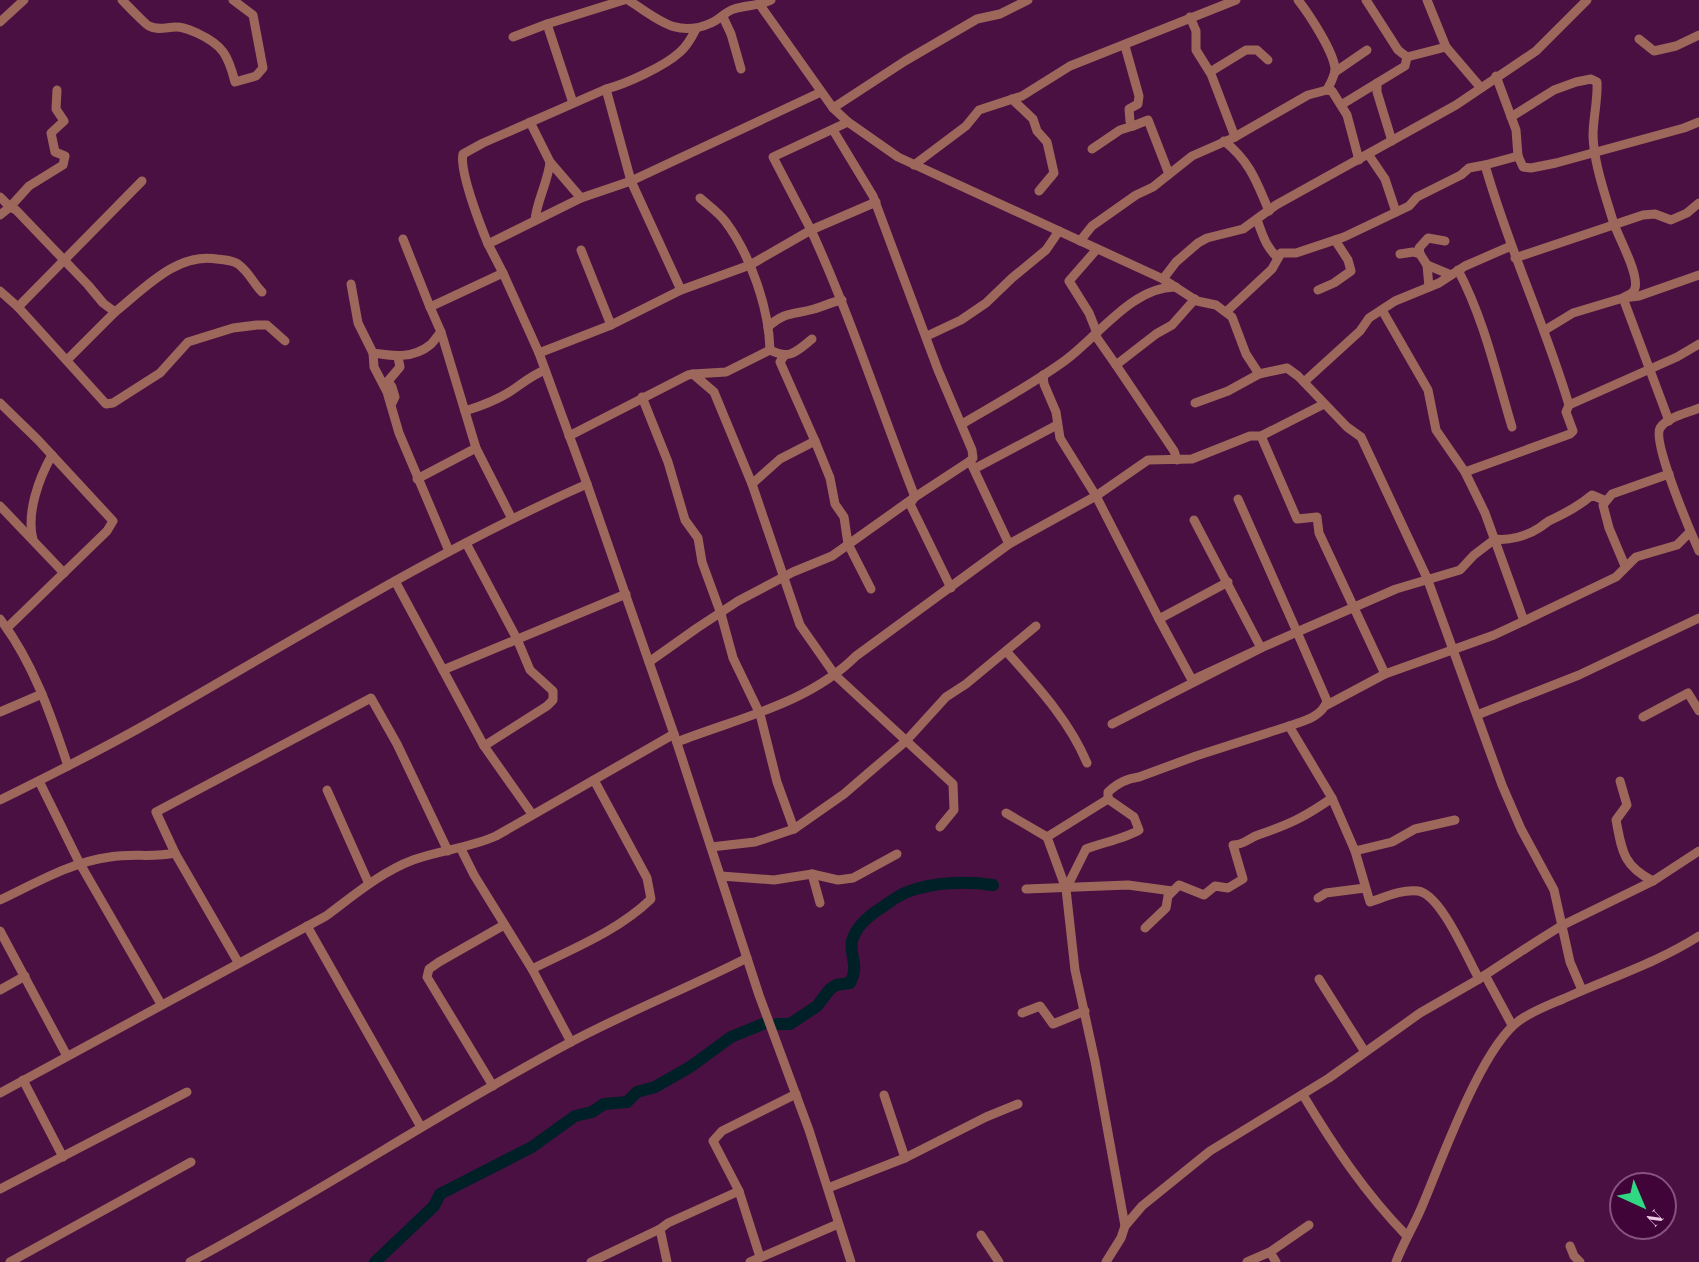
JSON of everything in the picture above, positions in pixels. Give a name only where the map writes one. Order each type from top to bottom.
[{"type":"street","points":[[0,22],[24,0]]},
{"type":"street","points":[[122,0],[136,11],[147,25],[156,29],[178,27],[214,41],[222,47],[235,82],[256,76],[263,68],[253,15],[233,0]]},
{"type":"street","points":[[513,37],[626,0],[683,31],[696,29],[723,17],[731,5],[760,5],[771,0]]},
{"type":"street","points":[[833,108],[905,61],[977,19],[1000,14],[1028,0]]},
{"type":"street","points":[[914,165],[967,126],[979,110],[1022,96],[1070,66],[1236,0]]},
{"type":"street","points":[[1298,0],[1320,33],[1335,72]]},
{"type":"street","points":[[1366,0],[1398,50],[1407,57]]},
{"type":"street","points":[[1427,0],[1446,47],[1481,88]]},
{"type":"street","points":[[1143,296],[1198,243],[1243,229],[1276,205],[1456,105],[1536,51],[1585,1]]},
{"type":"street","points":[[760,5],[833,108],[848,122],[914,165],[1159,278],[1195,299],[1216,305],[1232,317],[1247,354],[1259,374]]},
{"type":"street","points":[[723,17],[741,69]]},
{"type":"street","points":[[1190,18],[1196,31],[1196,50],[1209,72],[1235,137]]},
{"type":"street","points":[[547,24],[573,103]]},
{"type":"street","points":[[696,29],[683,50],[670,61],[623,84],[482,143],[463,154],[462,160],[477,216],[539,353],[626,594],[851,1262]]},
{"type":"street","points":[[1639,39],[1654,51],[1676,46],[1699,35]]},
{"type":"street","points":[[1125,46],[1139,96],[1138,104],[1129,109],[1133,126]]},
{"type":"street","points":[[1407,57],[1446,47]]},
{"type":"street","points":[[1209,72],[1246,50],[1256,50],[1268,60]]},
{"type":"street","points":[[1327,90],[1335,72],[1367,50]]},
{"type":"street","points":[[1341,105],[1405,66],[1407,57]]},
{"type":"street","points":[[1496,76],[1516,130],[1518,156],[1523,167],[1531,169],[1684,128],[1699,121]]},
{"type":"street","points":[[1511,117],[1555,90],[1591,79],[1597,82],[1594,152],[1615,226],[1627,252],[1635,288],[1623,298]]},
{"type":"street","points":[[1377,83],[1377,92],[1392,141]]},
{"type":"street","points":[[606,89],[631,181],[681,290]]},
{"type":"street","points":[[0,215],[29,186],[63,165],[65,156],[55,152],[51,133],[64,121],[56,109],[57,90]]},
{"type":"street","points":[[1080,241],[1092,226],[1192,156],[1275,116],[1287,105],[1308,95],[1332,91],[1347,115],[1359,160]]},
{"type":"street","points":[[488,244],[581,198],[631,181],[821,92]]},
{"type":"street","points":[[1012,99],[1033,119],[1051,154],[1054,173],[1039,191]]},
{"type":"street","points":[[1092,149],[1120,130],[1148,120],[1169,174]]},
{"type":"street","points":[[530,122],[550,163],[581,198]]},
{"type":"street","points":[[848,122],[773,157],[811,230],[842,300],[915,497]]},
{"type":"street","points":[[833,130],[876,202],[938,370],[972,450],[972,465],[1009,544]]},
{"type":"street","points":[[1224,142],[1234,149],[1255,175],[1269,211]]},
{"type":"street","points":[[1368,154],[1385,179],[1396,212]]},
{"type":"street","points":[[1226,312],[1272,269],[1281,253],[1296,253],[1384,220],[1409,206],[1427,191],[1461,175],[1469,168],[1518,156]]},
{"type":"street","points":[[535,220],[538,200],[550,163]]},
{"type":"street","points":[[1485,165],[1515,258],[1545,330],[1569,405]]},
{"type":"street","points":[[18,307],[142,181]]},
{"type":"street","points":[[0,197],[29,222],[103,303],[115,312]]},
{"type":"street","points":[[700,198],[724,220],[750,265],[768,320],[770,350]]},
{"type":"street","points":[[539,353],[611,325],[681,290],[750,265],[811,230],[876,202]]},
{"type":"street","points":[[1515,258],[1643,215],[1655,214],[1671,220],[1687,213],[1699,203]]},
{"type":"street","points":[[1257,220],[1269,250],[1278,258]]},
{"type":"street","points":[[927,336],[961,320],[986,303],[1045,250],[1059,231]]},
{"type":"street","points":[[1429,288],[1427,265],[1419,248],[1428,238],[1445,240]]},
{"type":"street","points":[[403,239],[442,332],[476,449],[511,517]]},
{"type":"street","points":[[1318,290],[1334,283],[1350,271],[1348,260],[1335,240]]},
{"type":"street","points":[[1304,382],[1360,331],[1369,317],[1395,301],[1429,288],[1488,255],[1511,246]]},
{"type":"street","points":[[1097,249],[1069,281],[1089,313],[1096,334],[1174,451],[1177,460]]},
{"type":"street","points":[[582,250],[611,325]]},
{"type":"street","points":[[1400,254],[1420,254]]},
{"type":"street","points":[[66,360],[136,293],[177,265],[204,256],[234,262],[250,275],[253,285],[262,292]]},
{"type":"street","points":[[1427,265],[1454,273],[1470,293],[1512,427]]},
{"type":"street","points":[[430,307],[503,273]]},
{"type":"street","points":[[1545,330],[1573,313],[1639,296],[1699,275]]},
{"type":"street","points":[[351,285],[358,323],[373,353],[374,367],[391,405],[417,479],[449,551]]},
{"type":"street","points":[[962,424],[1073,355],[1122,310],[1143,296],[1165,287],[1176,287]]},
{"type":"street","points":[[0,291],[18,307],[105,404],[160,373],[188,342],[233,328],[257,324],[267,325],[285,341]]},
{"type":"street","points":[[1623,298],[1668,421]]},
{"type":"street","points":[[1116,365],[1172,325],[1195,299]]},
{"type":"street","points":[[768,327],[778,318],[792,312],[816,309],[842,300]]},
{"type":"street","points":[[1382,310],[1428,390],[1436,430],[1465,471],[1495,539],[1524,621]]},
{"type":"street","points":[[373,353],[398,357],[430,345],[442,332]]},
{"type":"street","points":[[812,340],[797,351],[784,356],[780,362],[830,478],[835,504],[844,517],[848,544],[871,589]]},
{"type":"street","points":[[1465,471],[1570,434],[1573,431],[1566,411],[1569,405],[1699,344]]},
{"type":"street","points":[[569,436],[642,397],[693,374],[726,372],[770,350],[784,356]]},
{"type":"street","points":[[391,405],[395,397],[388,382],[400,367],[398,357]]},
{"type":"street","points":[[1195,403],[1228,391],[1259,374],[1287,368],[1347,427],[1361,437],[1427,578],[1512,807],[1554,890],[1570,962],[1582,990]]},
{"type":"street","points":[[465,411],[490,403],[512,391],[530,376],[545,370]]},
{"type":"street","points":[[693,374],[714,392],[752,484],[800,625],[835,674],[953,784],[954,810],[940,827]]},
{"type":"street","points":[[1043,375],[1056,412],[1056,425],[1066,449],[1082,470],[1192,680],[1353,607],[1427,578],[1460,570],[1495,539],[1505,541],[1537,530],[1592,495],[1606,501]]},
{"type":"street","points":[[642,397],[668,462],[685,520],[698,538],[702,562],[721,614],[733,658],[760,714],[777,782],[794,829]]},
{"type":"street","points":[[0,403],[113,521],[107,531],[7,628]]},
{"type":"street","points":[[0,1093],[326,916],[400,865],[461,849],[496,836],[594,780],[676,738],[760,714],[835,674],[1009,544],[1096,496],[1148,460],[1204,456],[1250,436],[1261,436],[1324,404]]},
{"type":"street","points":[[1698,550],[1658,439],[1660,428],[1668,421],[1699,408]]},
{"type":"street","points":[[649,662],[738,601],[832,556],[915,497],[972,465],[1056,425]]},
{"type":"street","points":[[1261,436],[1297,519],[1317,517],[1319,533],[1385,674]]},
{"type":"street","points":[[752,484],[780,459],[816,441]]},
{"type":"street","points":[[417,479],[476,449]]},
{"type":"street","points":[[34,543],[30,523],[42,472],[52,455]]},
{"type":"street","points":[[1625,566],[1603,505],[1612,494],[1669,474]]},
{"type":"street","points":[[0,800],[165,714],[511,517],[587,484]]},
{"type":"street","points":[[915,497],[910,505],[951,588]]},
{"type":"street","points":[[1238,499],[1326,697],[1325,706]]},
{"type":"street","points":[[0,506],[64,573]]},
{"type":"street","points":[[1194,520],[1261,648]]},
{"type":"street","points":[[1108,799],[1108,792],[1122,781],[1289,726],[1316,715],[1325,706],[1385,674],[1494,635],[1616,577],[1636,557],[1677,545],[1690,532]]},
{"type":"street","points":[[466,543],[517,639],[530,670],[553,691],[553,700],[537,713],[485,746]]},
{"type":"street","points":[[1677,545],[1698,550]]},
{"type":"street","points":[[395,581],[485,746],[533,814]]},
{"type":"street","points":[[1159,619],[1228,582]]},
{"type":"street","points":[[443,670],[626,594]]},
{"type":"street","points":[[1477,715],[1579,675],[1699,618]]},
{"type":"street","points":[[0,619],[42,694],[68,766]]},
{"type":"street","points":[[711,847],[755,842],[794,829],[844,794],[906,741],[946,697],[967,684],[1036,626]]},
{"type":"street","points":[[1112,723],[1261,648]]},
{"type":"street","points":[[1006,651],[1057,710],[1077,739],[1087,763]]},
{"type":"street","points":[[1643,716],[1688,693],[1699,711]]},
{"type":"street","points":[[0,712],[42,694]]},
{"type":"street","points":[[238,962],[175,853],[156,812],[371,698],[397,744],[448,851]]},
{"type":"street","points":[[1289,726],[1332,798],[1355,851],[1370,902],[1408,891],[1422,891],[1430,897],[1512,1025]]},
{"type":"street","points":[[532,969],[611,929],[636,913],[651,899],[647,877],[594,780]]},
{"type":"street","points":[[39,781],[79,862],[161,1004]]},
{"type":"street","points":[[1620,781],[1627,805],[1616,820],[1625,859],[1640,874],[1653,881]]},
{"type":"street","points":[[327,790],[369,884]]},
{"type":"street","points":[[1145,928],[1166,908],[1168,896],[1179,885],[1204,895],[1215,886],[1228,888],[1243,879],[1233,845],[1241,845],[1256,835],[1302,819],[1332,798]]},
{"type":"street","points":[[1047,837],[1108,799]]},
{"type":"street","points":[[1066,889],[1086,849],[1139,830],[1134,817],[1108,799]]},
{"type":"street","points":[[1006,813],[1047,837],[1066,889],[1074,970],[1085,1011],[1125,1226]]},
{"type":"street","points":[[1355,851],[1392,842],[1415,829],[1455,820]]},
{"type":"street","points":[[461,849],[532,969],[571,1042]]},
{"type":"street","points":[[1106,1262],[1125,1226],[1142,1206],[1210,1151],[1303,1095],[1420,1013],[1562,926],[1653,881],[1699,851]]},
{"type":"street","points":[[0,900],[79,862],[112,856],[175,853]]},
{"type":"street","points":[[721,876],[774,880],[812,874],[838,880],[853,878],[897,854]]},
{"type":"street","points":[[812,874],[820,903]]},
{"type":"street","points":[[1026,890],[1128,885],[1172,891]]},
{"type":"street","points":[[1318,898],[1326,893],[1365,888]]},
{"type":"street","points":[[493,1086],[427,977],[429,970],[439,962],[504,925]]},
{"type":"street","points":[[307,926],[421,1127]]},
{"type":"street","points":[[0,931],[66,1056]]},
{"type":"street","points":[[1396,1262],[1478,1079],[1512,1025],[1582,990],[1637,966],[1659,960],[1699,936]]},
{"type":"street","points":[[190,1262],[268,1220],[421,1127],[571,1042],[651,1001],[747,958]]},
{"type":"street","points":[[0,990],[26,976]]},
{"type":"street","points":[[1319,979],[1365,1052]]},
{"type":"street","points":[[1022,1013],[1040,1006],[1050,1024],[1055,1024],[1085,1011]]},
{"type":"street","points":[[23,1080],[63,1157]]},
{"type":"street","points":[[0,1189],[187,1091]]},
{"type":"street","points":[[760,1257],[739,1191],[713,1141],[717,1134],[796,1094]]},
{"type":"street","points":[[884,1095],[905,1158]]},
{"type":"street","points":[[1303,1095],[1336,1149],[1390,1219],[1406,1235]]},
{"type":"street","points":[[828,1188],[905,1158],[986,1116],[1018,1104]]},
{"type":"street","points":[[10,1262],[191,1162]]},
{"type":"street","points":[[591,1262],[739,1191]]},
{"type":"street","points":[[750,1262],[838,1224]]},
{"type":"street","points":[[1247,1262],[1270,1251],[1309,1225]]},
{"type":"street","points":[[660,1229],[667,1262]]},
{"type":"street","points":[[981,1235],[999,1262]]},
{"type":"street","points":[[1570,1246],[1580,1262]]},
{"type":"street","points":[[1270,1251],[1276,1262]]},
{"type":"waterway","points":[[777,1024],[790,1024],[817,1006],[830,989],[836,985],[850,983],[854,970],[851,947],[854,935],[869,916],[895,898],[939,884],[993,885]]},
{"type":"waterway","points":[[375,1262],[434,1206],[440,1194],[532,1147],[575,1116],[592,1112],[604,1104],[627,1102],[637,1092],[655,1087],[690,1067],[731,1037],[763,1024]]}]
